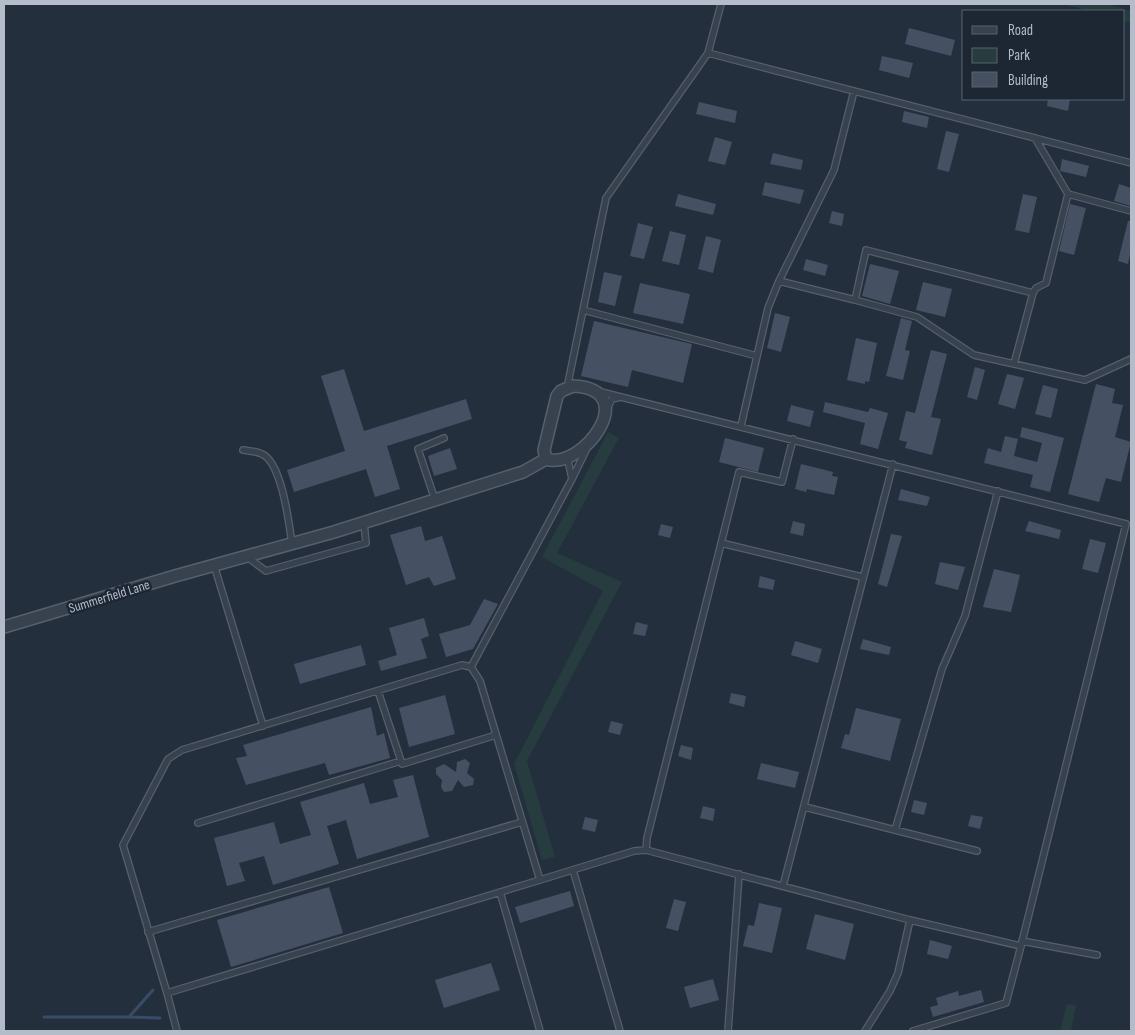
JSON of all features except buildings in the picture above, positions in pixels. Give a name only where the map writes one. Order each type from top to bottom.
[{"type":"street","points":[[588,387],[597,391],[603,398],[606,407],[603,420],[589,444],[582,450],[567,456],[551,460],[546,459],[544,450],[557,396],[567,388],[588,387]]},
{"type":"street","name":"Summerfield Lane","points":[[4,627],[364,523],[523,472],[546,459]]},
{"type":"lane","points":[[567,388],[606,198],[708,52],[721,4]]},
{"type":"lane","points":[[708,52],[1131,163]]},
{"type":"lane","points":[[741,426],[768,308],[779,281],[834,170],[854,90]]},
{"type":"lane","points":[[1035,138],[1068,194],[1131,211]]},
{"type":"lane","points":[[1014,364],[1034,293],[1036,288],[1046,283],[1068,194]]},
{"type":"lane","points":[[855,300],[866,250],[1034,293]]},
{"type":"lane","points":[[779,281],[917,317],[974,355],[1085,380],[1131,359]]},
{"type":"lane","points":[[583,310],[757,356]]},
{"type":"lane","points":[[597,391],[1126,524],[1006,1003],[913,1031]]},
{"type":"lane","points":[[603,420],[612,399],[616,397],[630,398]]},
{"type":"lane","points":[[435,500],[418,449],[444,438]]},
{"type":"lane","points":[[646,850],[647,838],[739,472],[782,482],[793,439]]},
{"type":"lane","points":[[471,667],[589,444]]},
{"type":"lane","points":[[243,450],[263,454],[274,464],[288,513],[292,544]]},
{"type":"lane","points":[[567,456],[572,479]]},
{"type":"lane","points":[[782,886],[805,807],[862,576],[892,464]]},
{"type":"lane","points":[[895,830],[942,669],[965,616],[998,491]]},
{"type":"lane","points":[[247,556],[266,571],[366,543],[364,523]]},
{"type":"lane","points":[[1123,536],[1131,537]]},
{"type":"lane","points":[[721,543],[862,576]]},
{"type":"lane","points":[[214,565],[263,726]]},
{"type":"lane","points":[[177,1031],[123,845],[168,760],[182,750],[462,665],[471,667],[480,681],[540,880]]},
{"type":"lane","points":[[378,691],[402,764],[496,734]]},
{"type":"lane","points":[[198,823],[400,761]]},
{"type":"lane","points":[[805,807],[977,851]]},
{"type":"lane","points":[[148,932],[522,822]]},
{"type":"lane","points":[[167,993],[634,851],[646,850],[910,920],[1022,943],[1097,955]]},
{"type":"lane","points":[[573,870],[620,1031]]},
{"type":"lane","points":[[728,1031],[739,874]]},
{"type":"lane","points":[[500,892],[539,1031]]},
{"type":"lane","points":[[865,1031],[890,991],[898,973],[910,920]]},
{"type":"green space","points":[[1063,4],[1108,4],[1131,11],[1131,23],[1125,21],[1125,10],[1085,10]]},
{"type":"green space","points":[[608,432],[619,438],[557,553],[622,582],[527,761],[555,857],[542,860],[514,764],[603,591],[542,557]]},
{"type":"green space","points":[[1067,1004],[1076,1005],[1071,1031],[1060,1031]]},
{"type":"waterway","points":[[44,1017],[129,1017],[153,990]]},
{"type":"waterway","points":[[129,1017],[160,1018]]}]
